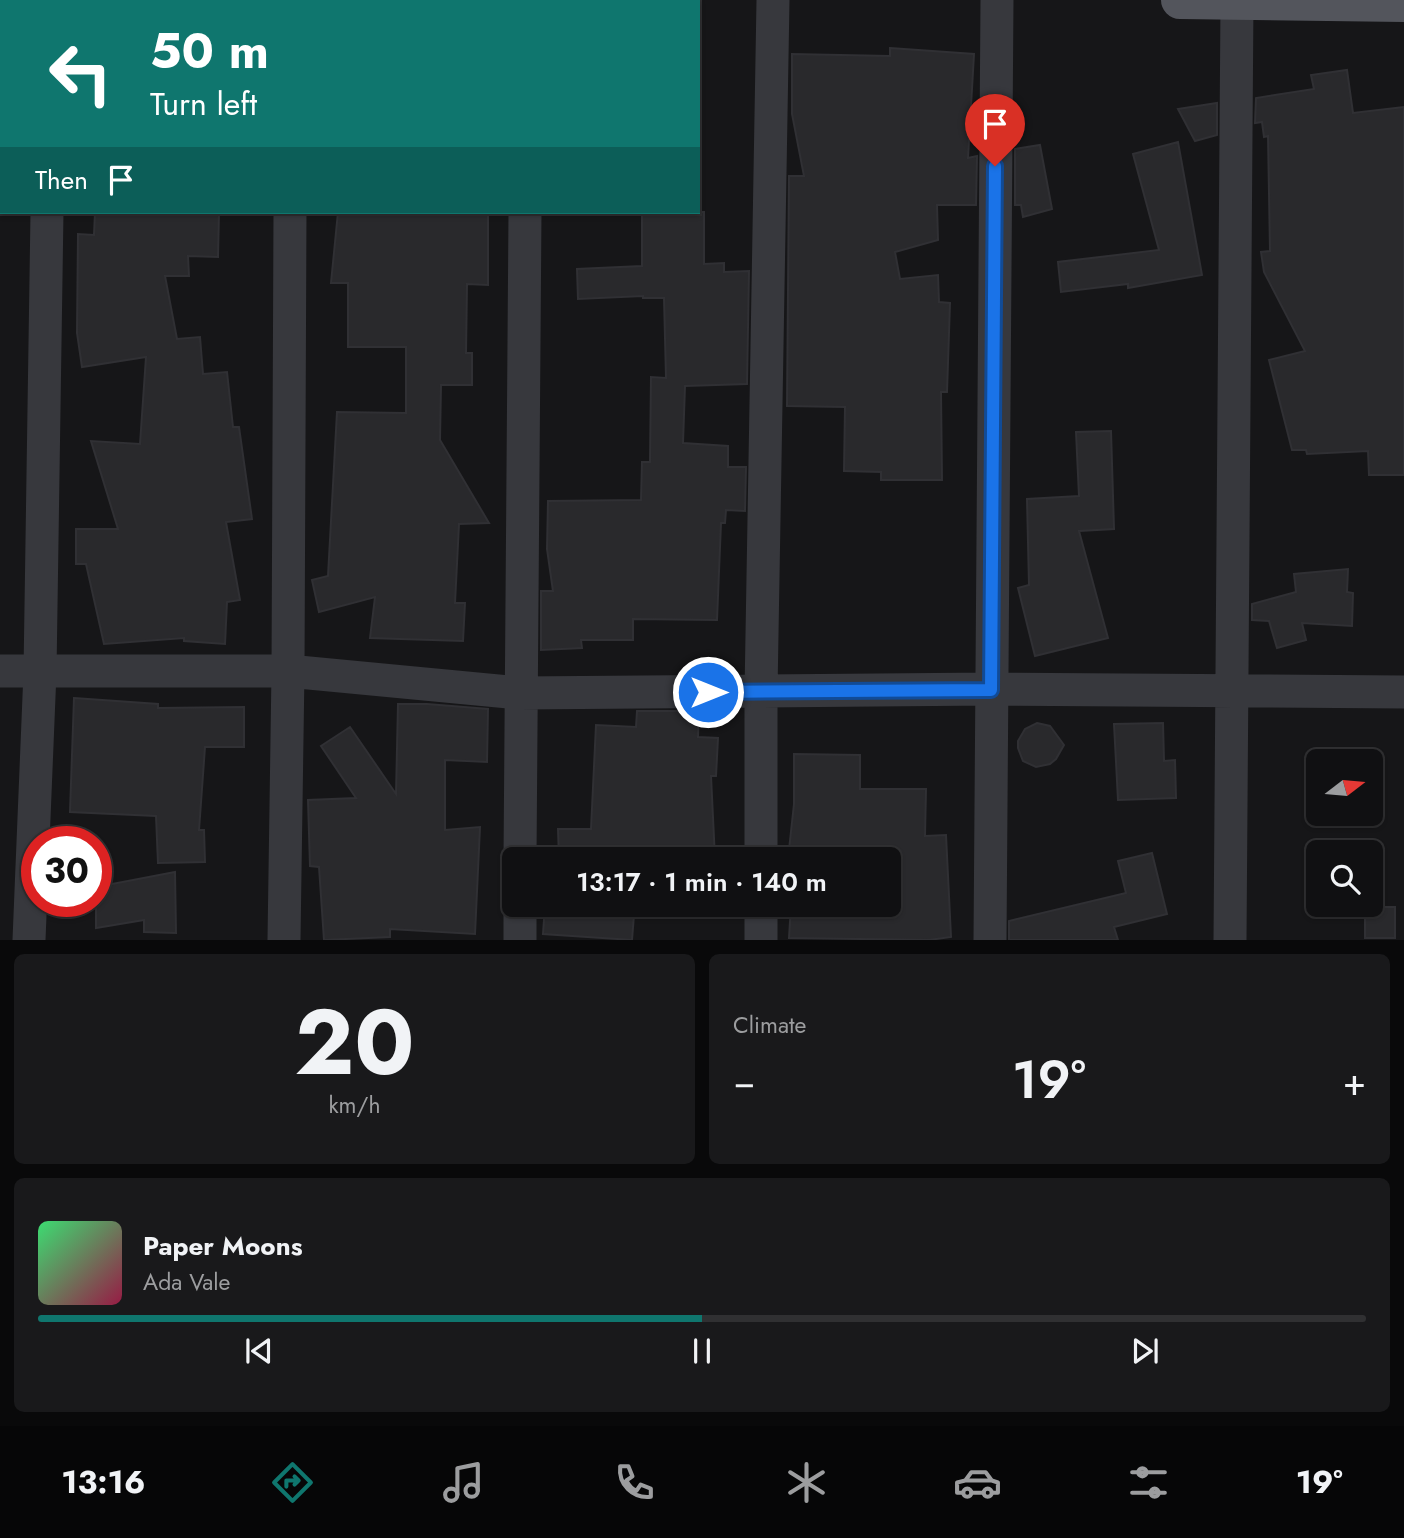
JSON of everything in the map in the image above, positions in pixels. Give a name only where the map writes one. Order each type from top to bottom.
[{"type":"main road","points":[[1180,0],[1404,3]]},
{"type":"street","points":[[761,847],[761,692],[773,0]]},
{"type":"street","points":[[990,940],[997,0]]},
{"type":"street","points":[[1230,940],[1237,1]]},
{"type":"street","points":[[29,940],[40,672],[47,214]]},
{"type":"street","points":[[284,940],[290,214]]},
{"type":"street","points":[[520,847],[525,214]]},
{"type":"street","points":[[0,671],[288,671],[520,693],[991,690],[1404,692]]},
{"type":"street","points":[[520,917],[520,940]]},
{"type":"street","points":[[761,917],[761,940]]},
{"type":"building","points":[[890,48],[974,54],[968,158],[977,156],[976,205],[937,205],[938,240],[895,252],[900,279],[938,275],[939,302],[950,303],[947,392],[941,392],[942,480],[881,480],[881,472],[844,471],[845,407],[787,406],[789,176],[804,176],[792,114],[792,54],[890,56]]},
{"type":"building","points":[[1347,70],[1353,113],[1404,107],[1404,475],[1369,475],[1368,451],[1307,454],[1306,450],[1292,450],[1269,360],[1305,351],[1264,272],[1261,252],[1270,251],[1268,136],[1264,137],[1262,122],[1255,123],[1256,98],[1314,89],[1311,75]]},
{"type":"building","points":[[1217,103],[1217,135],[1195,141],[1178,109]]},
{"type":"building","points":[[1178,142],[1202,275],[1128,288],[1128,284],[1061,292],[1058,262],[1159,250],[1133,154]]},
{"type":"building","points":[[1040,145],[1052,209],[1023,217],[1021,205],[1015,205],[1015,149]]},
{"type":"building","points":[[704,212],[704,264],[724,263],[724,272],[749,271],[747,384],[685,386],[683,443],[728,446],[728,467],[746,467],[745,511],[726,510],[725,523],[721,523],[717,620],[633,619],[633,640],[581,640],[582,648],[541,650],[541,591],[553,591],[547,549],[548,501],[641,500],[642,462],[650,462],[651,377],[666,378],[664,298],[643,296],[578,299],[577,269],[642,266],[642,214]]},
{"type":"building","points":[[95,214],[219,214],[218,257],[188,256],[189,276],[165,276],[177,339],[200,337],[203,374],[227,372],[233,427],[239,427],[252,519],[226,522],[240,600],[227,602],[225,644],[184,641],[184,638],[104,644],[86,564],[76,564],[76,529],[118,529],[91,441],[140,444],[146,357],[82,367],[77,333],[78,234],[94,235]]},
{"type":"building","points":[[338,214],[488,214],[488,285],[467,284],[466,353],[472,353],[472,385],[441,385],[440,440],[489,523],[459,524],[455,603],[465,603],[463,641],[370,638],[375,597],[319,612],[312,580],[328,576],[337,412],[406,413],[406,347],[348,347],[348,283],[331,283]]},
{"type":"building","points":[[1111,431],[1114,529],[1079,531],[1108,638],[1035,656],[1018,588],[1029,585],[1027,499],[1079,496],[1076,432]]},
{"type":"building","points":[[1348,569],[1347,592],[1353,593],[1352,626],[1302,623],[1306,640],[1277,648],[1269,621],[1252,620],[1252,604],[1296,592],[1294,574]]},
{"type":"building","points":[[74,698],[158,704],[158,708],[244,707],[244,747],[205,747],[199,830],[204,830],[205,862],[158,863],[156,816],[70,812]]},
{"type":"building","points":[[398,704],[488,709],[487,762],[445,760],[445,830],[480,827],[475,934],[390,929],[390,937],[324,940],[319,867],[310,866],[308,800],[356,798],[321,746],[350,727],[396,794]]},
{"type":"building","points":[[637,711],[699,711],[698,737],[718,738],[716,776],[711,776],[714,847],[559,847],[558,829],[591,829],[596,725],[636,727]]},
{"type":"building","points":[[1037,723],[1050,726],[1064,745],[1050,764],[1036,767],[1023,761],[1018,741],[1025,729]]},
{"type":"building","points":[[1163,723],[1164,761],[1175,760],[1176,798],[1118,800],[1114,724]]},
{"type":"building","points":[[794,754],[860,755],[860,789],[926,789],[925,836],[946,835],[951,937],[929,940],[789,938],[790,917],[901,917],[901,847],[789,847],[794,804]]},
{"type":"building","points":[[1152,853],[1167,914],[1114,927],[1118,940],[1009,940],[1009,921],[1126,893],[1118,861]]},
{"type":"building","points":[[175,872],[176,933],[144,932],[144,920],[96,928],[96,917],[112,917],[112,884]]},
{"type":"building","points":[[1383,907],[1395,907],[1395,938],[1365,938],[1365,917],[1383,917]]},
{"type":"building","points":[[544,917],[634,917],[632,940],[543,934]]},
{"type":"route","points":[[708,692],[991,690],[995,166]]}]
